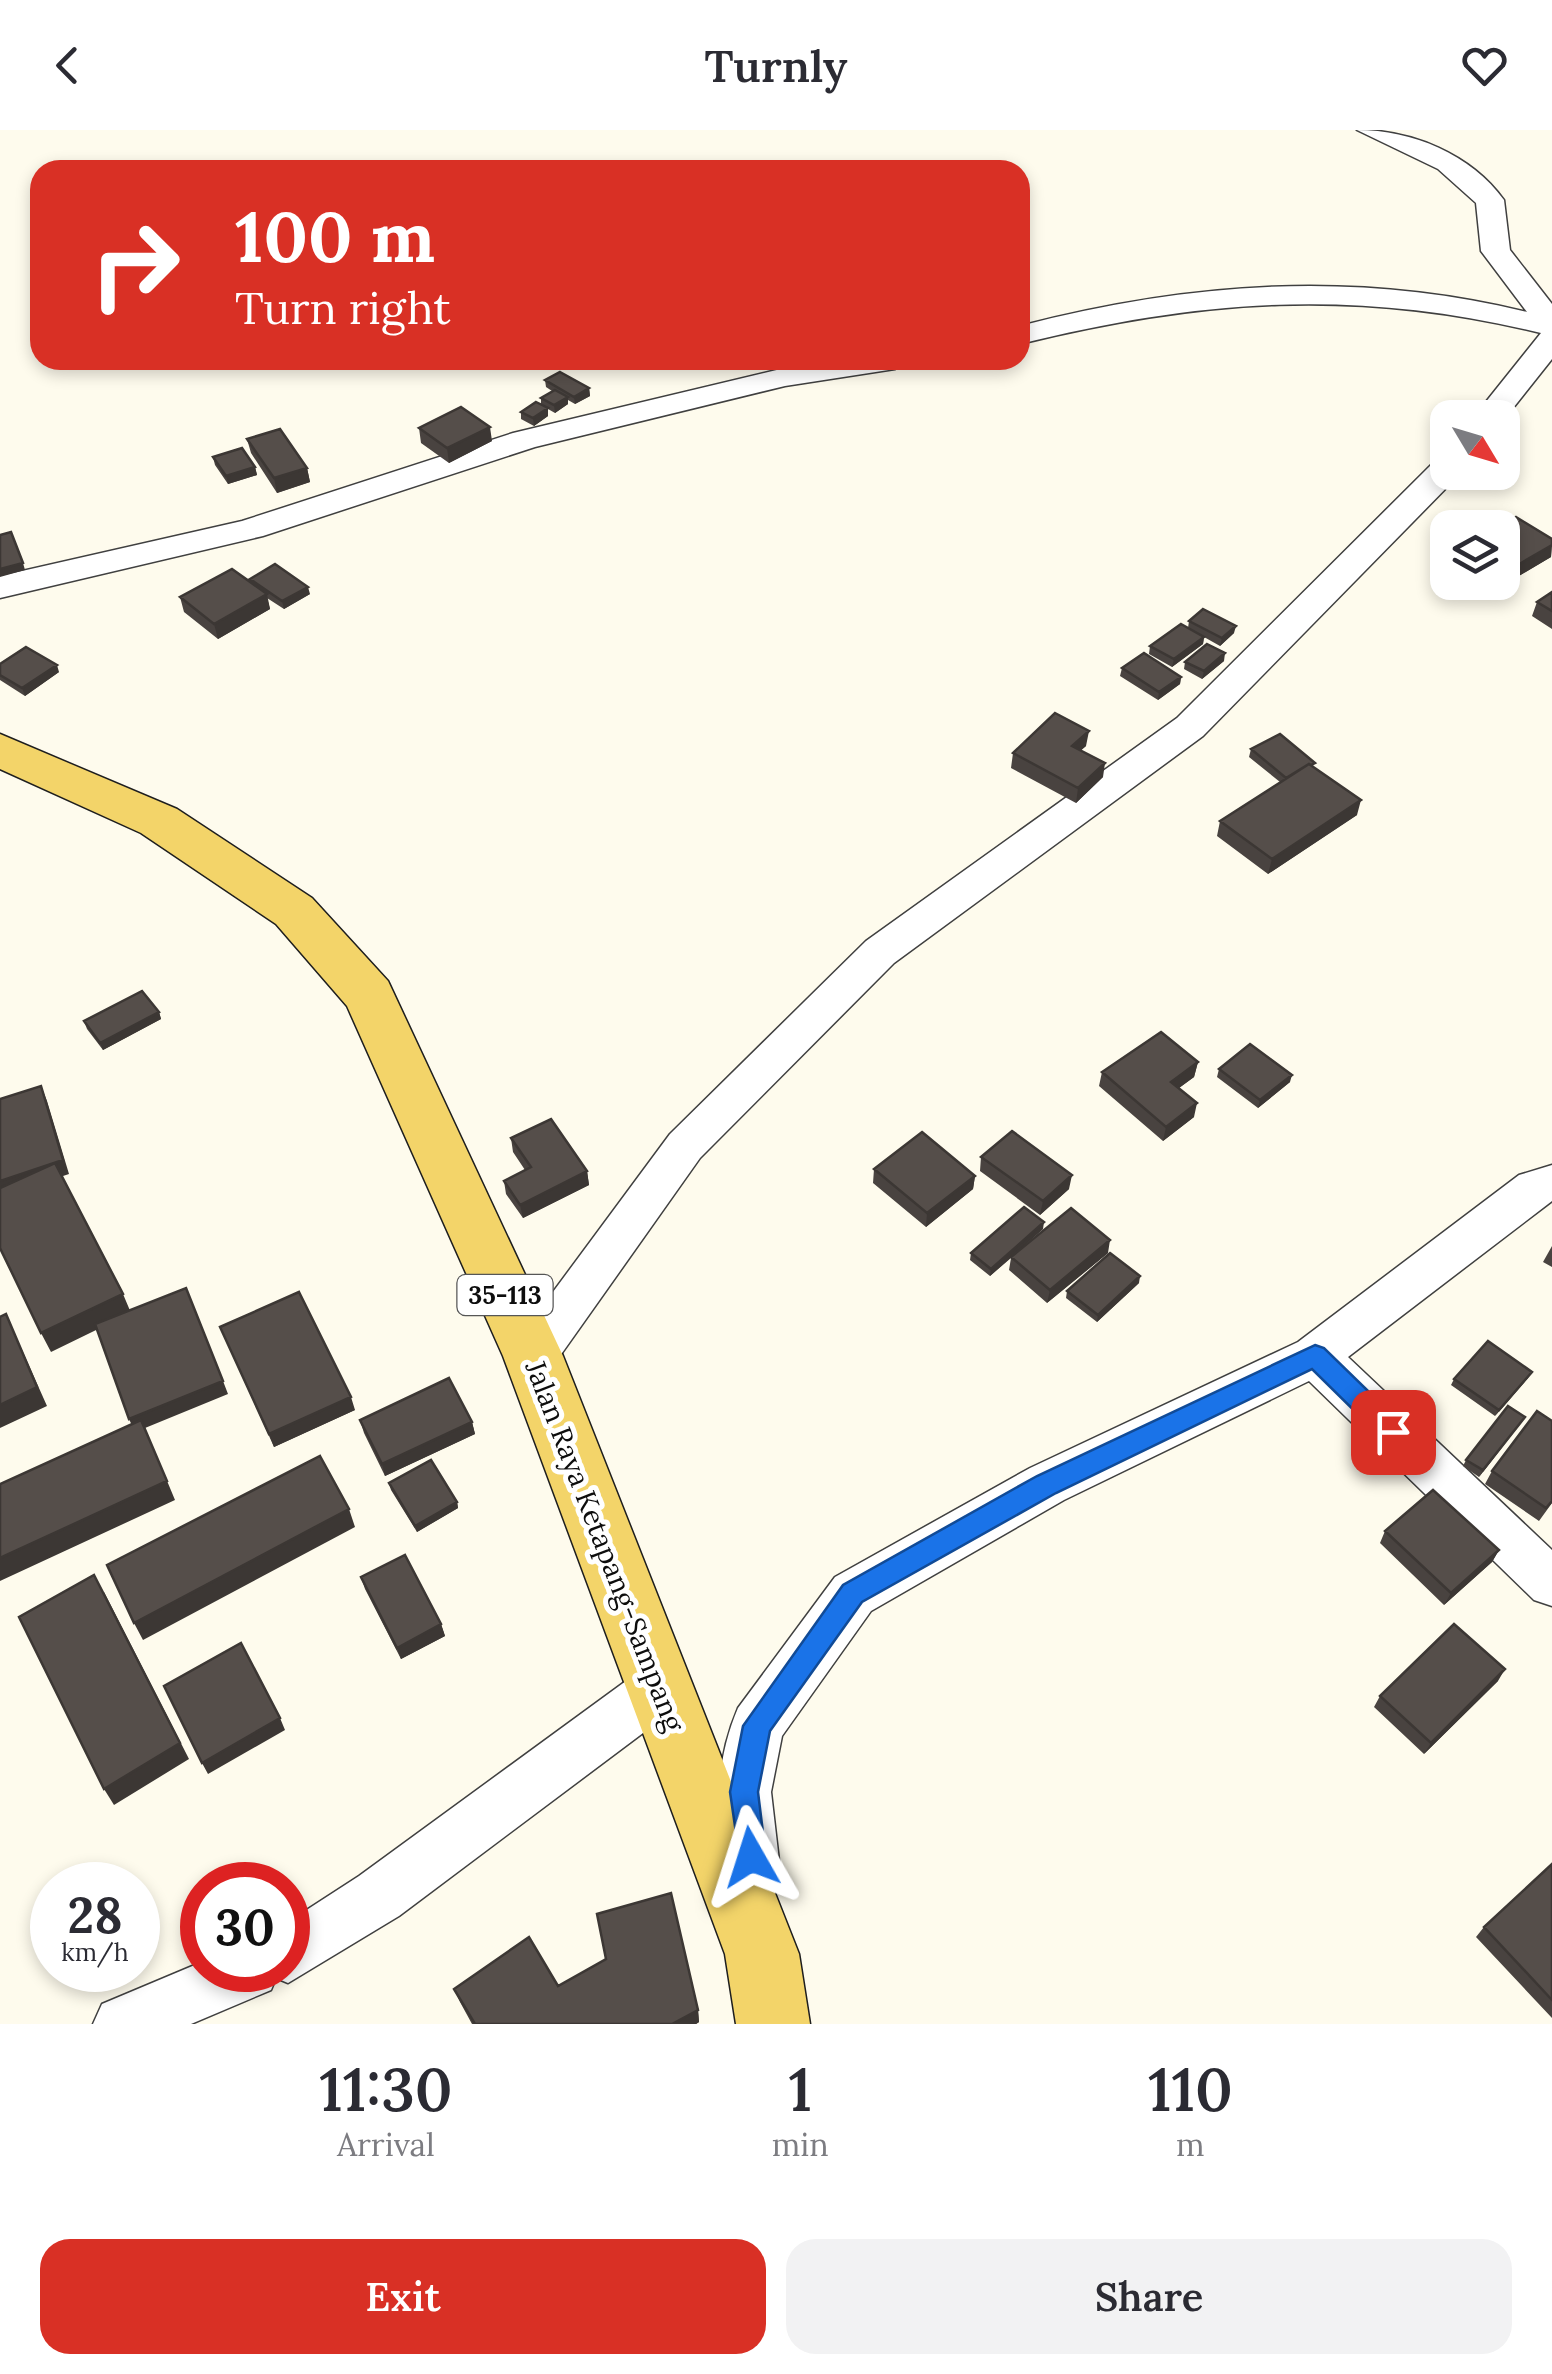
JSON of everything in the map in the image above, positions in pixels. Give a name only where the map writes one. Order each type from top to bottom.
[{"type":"main road","name":"Jalan Raya Ketapang-Sampang","points":[[0,750],[159,821],[294,911],[370,995],[533,1356],[762,1954],[773,2024]]},
{"type":"street","points":[[1372,130],[1448,163],[1490,200],[1496,250],[1552,326]]},
{"type":"street","points":[[1030,332],[1084,317],[1175,300],[1306,292],[1418,296],[1552,326]]},
{"type":"street","points":[[1504,400],[1552,340]]},
{"type":"street","points":[[0,587],[251,529],[524,440],[785,377],[830,370]]},
{"type":"street","points":[[533,1356],[684,1146],[880,952],[1190,727],[1430,485]]},
{"type":"street","points":[[762,1954],[744,1792],[757,1726],[853,1594],[1046,1484],[1315,1356],[1535,1188],[1552,1183]]},
{"type":"street","points":[[1315,1356],[1552,1583]]},
{"type":"street","points":[[310,1940],[379,1896],[660,1688]]},
{"type":"street","points":[[122,2024],[198,1992]]},
{"type":"building","points":[[560,372],[589,388],[574,397],[545,380]]},
{"type":"building","points":[[555,390],[568,397],[554,405],[541,398]]},
{"type":"building","points":[[536,402],[548,408],[533,418],[521,412]]},
{"type":"building","points":[[461,407],[490,427],[447,448],[419,428]]},
{"type":"building","points":[[280,429],[307,468],[274,478],[247,439]]},
{"type":"building","points":[[242,448],[255,467],[226,476],[213,457]]},
{"type":"building","points":[[1520,519],[1552,539],[1552,545],[1520,564]]},
{"type":"building","points":[[11,532],[23,563],[0,569],[0,535]]},
{"type":"building","points":[[275,564],[308,587],[282,601],[250,579]]},
{"type":"building","points":[[232,569],[267,594],[214,624],[180,597]]},
{"type":"building","points":[[1552,592],[1552,611],[1537,602]]},
{"type":"building","points":[[1203,609],[1236,626],[1222,638],[1189,621]]},
{"type":"building","points":[[1181,624],[1204,637],[1174,659],[1150,646]]},
{"type":"building","points":[[1207,644],[1225,653],[1204,671],[1185,662]]},
{"type":"building","points":[[26,647],[57,665],[22,688],[0,675],[0,664]]},
{"type":"building","points":[[1144,653],[1181,677],[1159,692],[1122,668]]},
{"type":"building","points":[[1055,713],[1089,731],[1072,746],[1105,763],[1078,788],[1013,753]]},
{"type":"building","points":[[1280,734],[1315,763],[1286,778],[1251,749]]},
{"type":"building","points":[[1309,764],[1361,800],[1272,859],[1220,821]]},
{"type":"building","points":[[142,991],[159,1012],[100,1043],[84,1021]]},
{"type":"building","points":[[1161,1032],[1198,1062],[1171,1082],[1197,1103],[1166,1127],[1102,1072]]},
{"type":"building","points":[[1250,1044],[1292,1075],[1260,1100],[1219,1069]]},
{"type":"building","points":[[41,1086],[63,1160],[0,1181],[0,1099]]},
{"type":"building","points":[[551,1119],[587,1171],[520,1205],[504,1181],[531,1167],[511,1138]]},
{"type":"building","points":[[1012,1131],[1072,1175],[1043,1201],[981,1157]]},
{"type":"building","points":[[922,1132],[975,1176],[927,1213],[874,1169]]},
{"type":"building","points":[[55,1163],[123,1294],[41,1333],[0,1248],[0,1188]]},
{"type":"building","points":[[1024,1207],[1044,1222],[991,1269],[971,1253]]},
{"type":"building","points":[[1071,1208],[1110,1240],[1050,1290],[1011,1257]]},
{"type":"building","points":[[1110,1253],[1140,1276],[1098,1315],[1067,1291]]},
{"type":"building","points":[[186,1288],[223,1381],[129,1419],[95,1324]]},
{"type":"building","points":[[299,1292],[351,1397],[269,1434],[220,1327]]},
{"type":"building","points":[[6,1314],[37,1387],[0,1405],[0,1317]]},
{"type":"building","points":[[1488,1341],[1532,1372],[1499,1410],[1454,1379]]},
{"type":"building","points":[[449,1378],[472,1422],[382,1464],[360,1420]]},
{"type":"building","points":[[1508,1406],[1525,1417],[1483,1470],[1466,1460]]},
{"type":"building","points":[[1537,1411],[1552,1421],[1552,1501],[1546,1508],[1492,1471]]},
{"type":"building","points":[[141,1420],[167,1481],[0,1558],[0,1484]]},
{"type":"building","points":[[320,1456],[349,1509],[134,1623],[107,1565]]},
{"type":"building","points":[[431,1460],[457,1502],[415,1526],[389,1483]]},
{"type":"building","points":[[1433,1490],[1499,1550],[1451,1593],[1385,1531]]},
{"type":"building","points":[[405,1555],[441,1624],[397,1648],[361,1577]]},
{"type":"building","points":[[94,1575],[180,1743],[104,1789],[19,1617]]},
{"type":"building","points":[[1454,1624],[1505,1669],[1431,1743],[1380,1696]]},
{"type":"building","points":[[241,1643],[280,1718],[202,1763],[164,1686]]},
{"type":"building","points":[[1552,1864],[1552,2000],[1484,1927]]},
{"type":"building","points":[[671,1893],[698,2010],[672,2024],[475,2024],[454,1989],[529,1937],[558,1986],[606,1959],[597,1914]]},
{"type":"route","points":[[751,1857],[744,1792],[757,1726],[853,1594],[1046,1484],[1315,1356],[1393,1432]]}]
